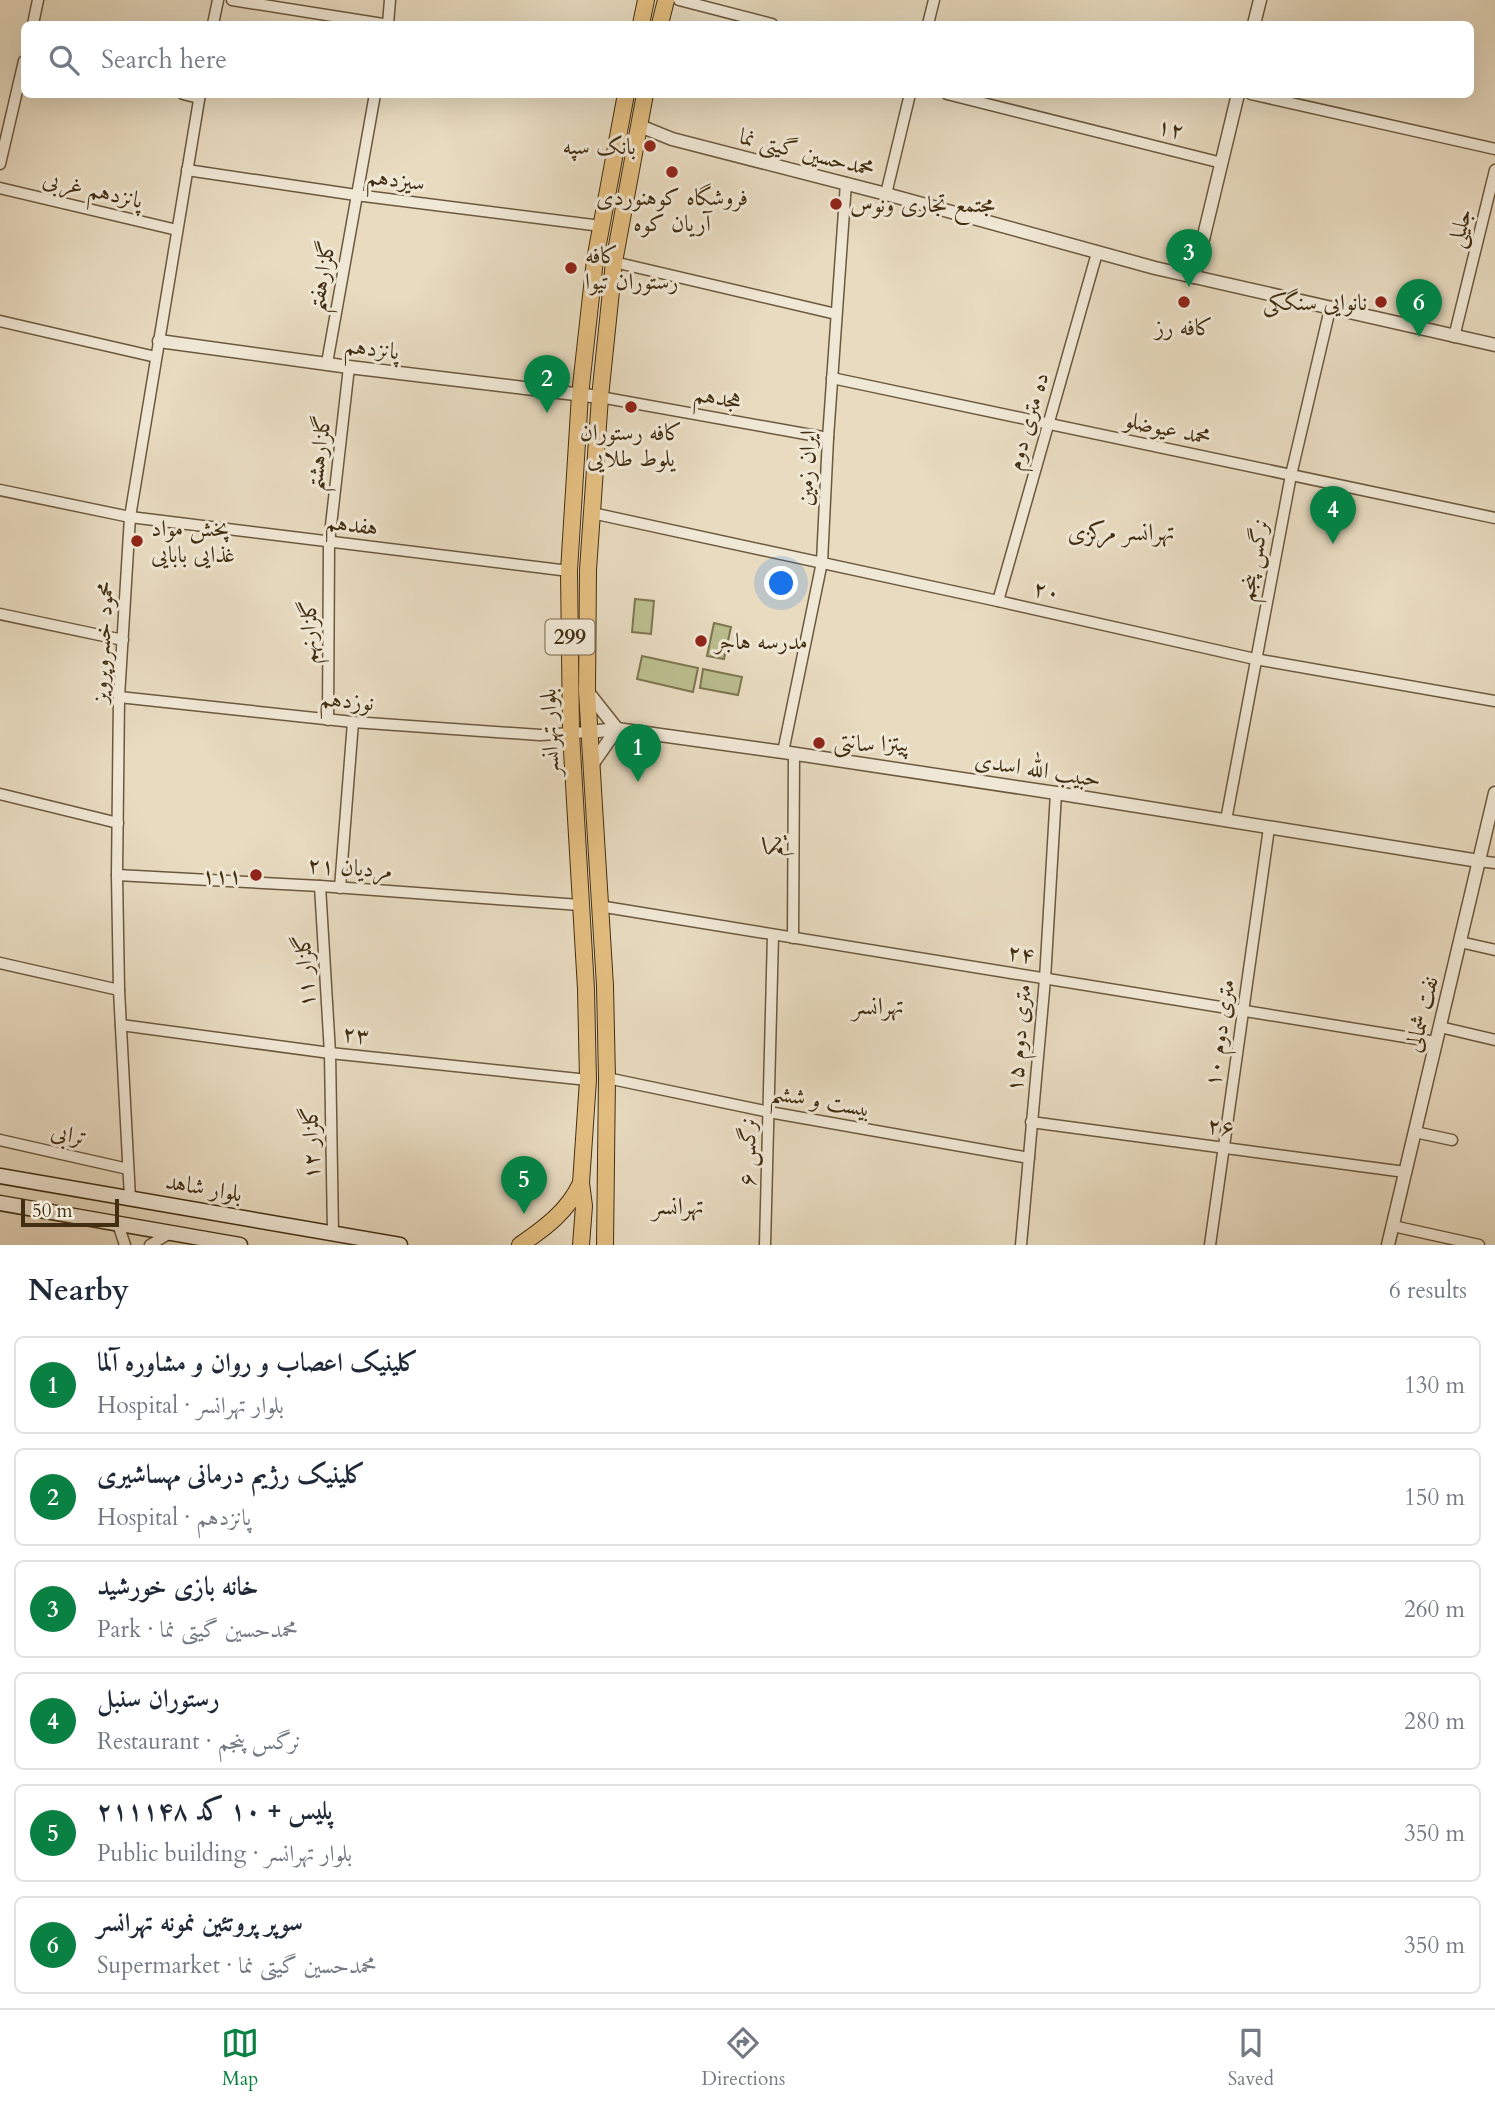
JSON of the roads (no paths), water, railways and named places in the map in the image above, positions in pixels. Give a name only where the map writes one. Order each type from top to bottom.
[{"type":"main road","points":[[642,21],[646,0]]},
{"type":"main road","points":[[661,21],[666,0]]},
{"type":"main road","name":"بلوار تهرانسر","points":[[581,1245],[584,1206],[581,1183],[588,1080],[586,989],[571,733],[569,571],[580,395],[595,260],[625,98]]},
{"type":"main road","name":"بلوار تهرانسر","points":[[604,1245],[607,1078],[605,986],[587,691],[588,570],[600,397],[614,262],[644,98]]},
{"type":"main road","points":[[571,710],[573,718],[578,721],[584,721],[588,710]]},
{"type":"main road","points":[[572,752],[579,743],[585,743],[591,758]]},
{"type":"main road","name":"بلوار شاهد","points":[[0,1176],[400,1245]]},
{"type":"main road","points":[[520,1245],[543,1230],[566,1209],[581,1183]]},
{"type":"main road","points":[[0,1203],[240,1245]]},
{"type":"street","points":[[34,21],[38,0]]},
{"type":"street","points":[[214,21],[218,0]]},
{"type":"street","points":[[232,0],[364,21]]},
{"type":"street","points":[[388,21],[390,0]]},
{"type":"street","points":[[679,0],[760,21]]},
{"type":"street","points":[[929,21],[934,0]]},
{"type":"street","points":[[1255,21],[1260,0]]},
{"type":"street","points":[[0,164],[21,74]]},
{"type":"street","name":"محمود خسروپرویز","points":[[130,1198],[119,990],[117,876],[119,698],[130,517],[200,98]]},
{"type":"street","name":"گلزارهفتم","points":[[327,363],[374,98]]},
{"type":"street","points":[[886,194],[909,98]]},
{"type":"street","name":"۱۲","points":[[963,98],[1222,163]]},
{"type":"street","points":[[1194,277],[1237,98]]},
{"type":"street","points":[[1269,98],[1495,149]]},
{"type":"street","name":"محمدحسین گیتی نما","points":[[639,126],[672,139],[846,183],[1097,253],[1495,345]]},
{"type":"street","name":"سیزدهم","points":[[187,170],[356,195],[601,226]]},
{"type":"street","name":"جلیلی","points":[[1454,337],[1495,170]]},
{"type":"street","name":"ایران زمین","points":[[788,754],[822,562],[846,183]]},
{"type":"street","name":"پانزدهم غربی","points":[[0,188],[177,230]]},
{"type":"street","name":"ده متری دوم","points":[[998,601],[1097,253]]},
{"type":"street","points":[[614,262],[836,314]]},
{"type":"street","name":"نرگس پنجم","points":[[1226,820],[1291,475],[1331,309]]},
{"type":"street","points":[[0,321],[156,357]]},
{"type":"street","name":"پانزدهم","points":[[159,341],[600,397]]},
{"type":"street","name":"گلزارهشتم","points":[[329,543],[349,367]]},
{"type":"street","name":"محمد عیوضلو","points":[[832,378],[1495,518]]},
{"type":"street","name":"هجدهم","points":[[600,397],[828,438]]},
{"type":"street","name":"هفدهم","points":[[0,489],[130,517],[569,571]]},
{"type":"street","name":"۲۰","points":[[592,513],[1255,660],[1495,701]]},
{"type":"street","name":"گلزارنهم","points":[[328,720],[329,543]]},
{"type":"street","points":[[0,614],[123,640]]},
{"type":"street","points":[[587,691],[617,729],[591,758]]},
{"type":"street","name":"نوزدهم","points":[[119,698],[353,723],[540,735],[589,732]]},
{"type":"street","points":[[340,888],[353,723]]},
{"type":"street","name":"حبیب الله اسدی","points":[[589,732],[617,729],[1056,793],[1479,861]]},
{"type":"street","name":"یکم","points":[[788,754],[793,938]]},
{"type":"street","name":"۱۵ متری دوم","points":[[1021,1245],[1045,979],[1056,793]]},
{"type":"street","name":"نفت شمالی","points":[[1388,1245],[1495,793]]},
{"type":"street","points":[[0,794],[118,823]]},
{"type":"street","name":"۱۰ متری دوم","points":[[1210,1245],[1269,828]]},
{"type":"street","points":[[1479,861],[1495,863]]},
{"type":"street","name":"۲۱ مردیان","points":[[117,876],[320,886],[580,905]]},
{"type":"street","name":"گلزار ۱۱","points":[[320,886],[330,1053]]},
{"type":"street","name":"۲۴","points":[[599,906],[1436,1042]]},
{"type":"street","name":"نرگس ۶","points":[[765,1245],[773,934]]},
{"type":"street","points":[[1460,942],[1495,950]]},
{"type":"street","points":[[0,963],[119,990]]},
{"type":"street","name":"۲۳","points":[[121,1025],[330,1053],[588,1080]]},
{"type":"street","points":[[1440,1027],[1495,1041]]},
{"type":"street","name":"گلزار ۱۲","points":[[330,1053],[333,1233]]},
{"type":"street","name":"بیست و ششم","points":[[607,1078],[769,1112],[1029,1158]]},
{"type":"street","name":"۲۶","points":[[1031,1122],[1405,1172]]},
{"type":"street","points":[[1415,1132],[1452,1140]]},
{"type":"street","name":"ترابی","points":[[0,1140],[128,1169]]},
{"type":"street","points":[[118,1224],[125,1245]]},
{"type":"street","points":[[1393,1226],[1479,1245]]},
{"type":"street","points":[[150,1245],[170,1233]]},
{"type":"place","name":"بانک سپه","points":[[650,146]]},
{"type":"place","name":"فروشگاه کوهنوردی آریان کوه","points":[[672,172]]},
{"type":"place","name":"مجتمع تجاری ونوس","points":[[836,204]]},
{"type":"place","name":"کافه رستوران تیوا","points":[[571,268]]},
{"type":"place","name":"خانه بازی خورشید","points":[[1189,287]]},
{"type":"place","name":"کافه رز","points":[[1184,302]]},
{"type":"place","name":"نانوایی سنگکی","points":[[1381,302]]},
{"type":"place","name":"سوپر پروتئین نمونه تهرانسر","points":[[1419,337]]},
{"type":"place","name":"کافه رستوران يلوط طلایی","points":[[631,407]]},
{"type":"place","name":"کلینیک رژیم درمانی مهساشیری","points":[[547,413]]},
{"type":"place","name":"پخش مواد غذایی بابایی","points":[[137,541]]},
{"type":"place","name":"رستوران سنبل","points":[[1333,544]]},
{"type":"place","name":"مدرسه هاجر","points":[[701,641]]},
{"type":"place","name":"پیتزا سانتی","points":[[819,743]]},
{"type":"place","name":"کلینیک اعصاب و روان و مشاوره آلما","points":[[638,782]]},
{"type":"place","name":"۱۱۱","points":[[256,875]]},
{"type":"place","name":"پلیس + ۱۰ کد ۲۱۱۱۴۸","points":[[524,1214]]},
{"type":"district","name":"تهرانسر مرکزی","points":[[1121,532]]},
{"type":"district","name":"تهرانسر","points":[[878,1006]]},
{"type":"district","name":"تهرانسر","points":[[678,1206]]}]
